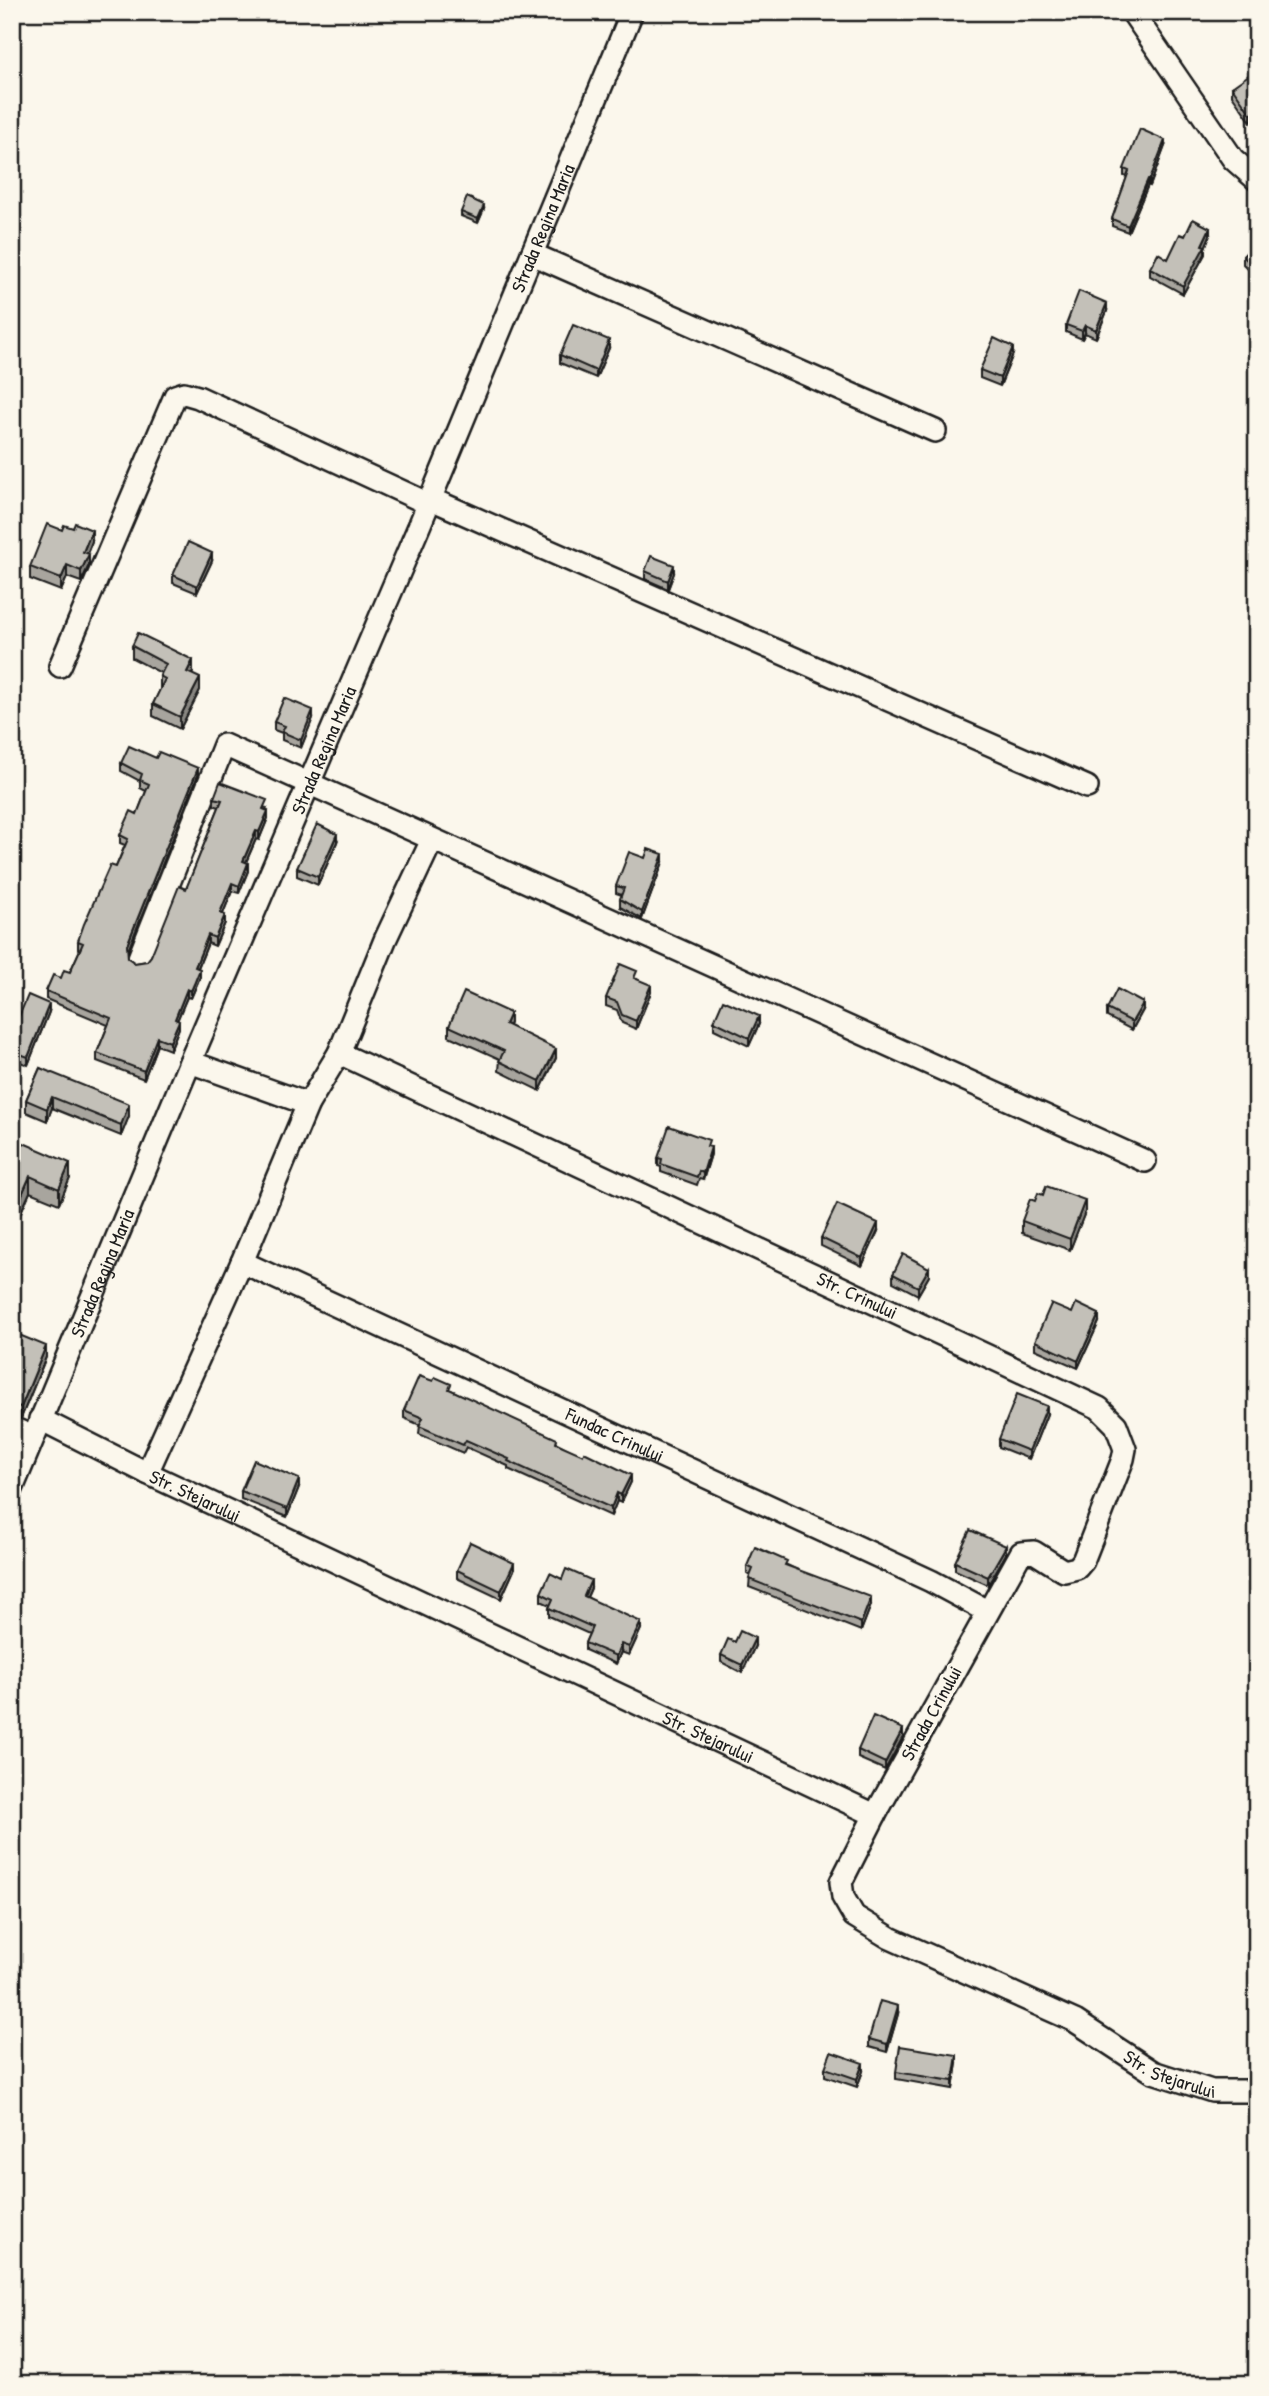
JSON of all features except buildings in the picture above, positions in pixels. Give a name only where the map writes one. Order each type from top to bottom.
[{"type":"street","name":"Strada Regina Maria","points":[[12,1489],[190,1062],[430,501],[632,12]]},
{"type":"street","points":[[1132,12],[1233,159],[1257,180]]},
{"type":"street","points":[[532,254],[935,431]]},
{"type":"street","points":[[60,666],[175,396],[184,393],[1087,787]]},
{"type":"street","points":[[139,958],[224,745],[1145,1161]]},
{"type":"street","points":[[147,1473],[242,1262],[308,1104],[339,1053],[385,940],[432,840]]},
{"type":"street","name":"Str. Crinului","points":[[339,1053],[1099,1408],[1116,1425],[1125,1449],[1083,1561],[1077,1568],[1064,1571],[1034,1552],[1021,1553],[987,1611]]},
{"type":"street","points":[[190,1062],[308,1104]]},
{"type":"street","name":"Fundac Crinului","points":[[242,1262],[931,1581],[987,1611]]},
{"type":"street","name":"Str. Stejarului","points":[[12,1428],[36,1428],[147,1473],[875,1815],[841,1882],[843,1897],[855,1916],[890,1938],[1075,2021],[1153,2072],[1212,2091],[1257,2091]]},
{"type":"street","name":"Strada Crinului","points":[[875,1815],[987,1611]]}]
